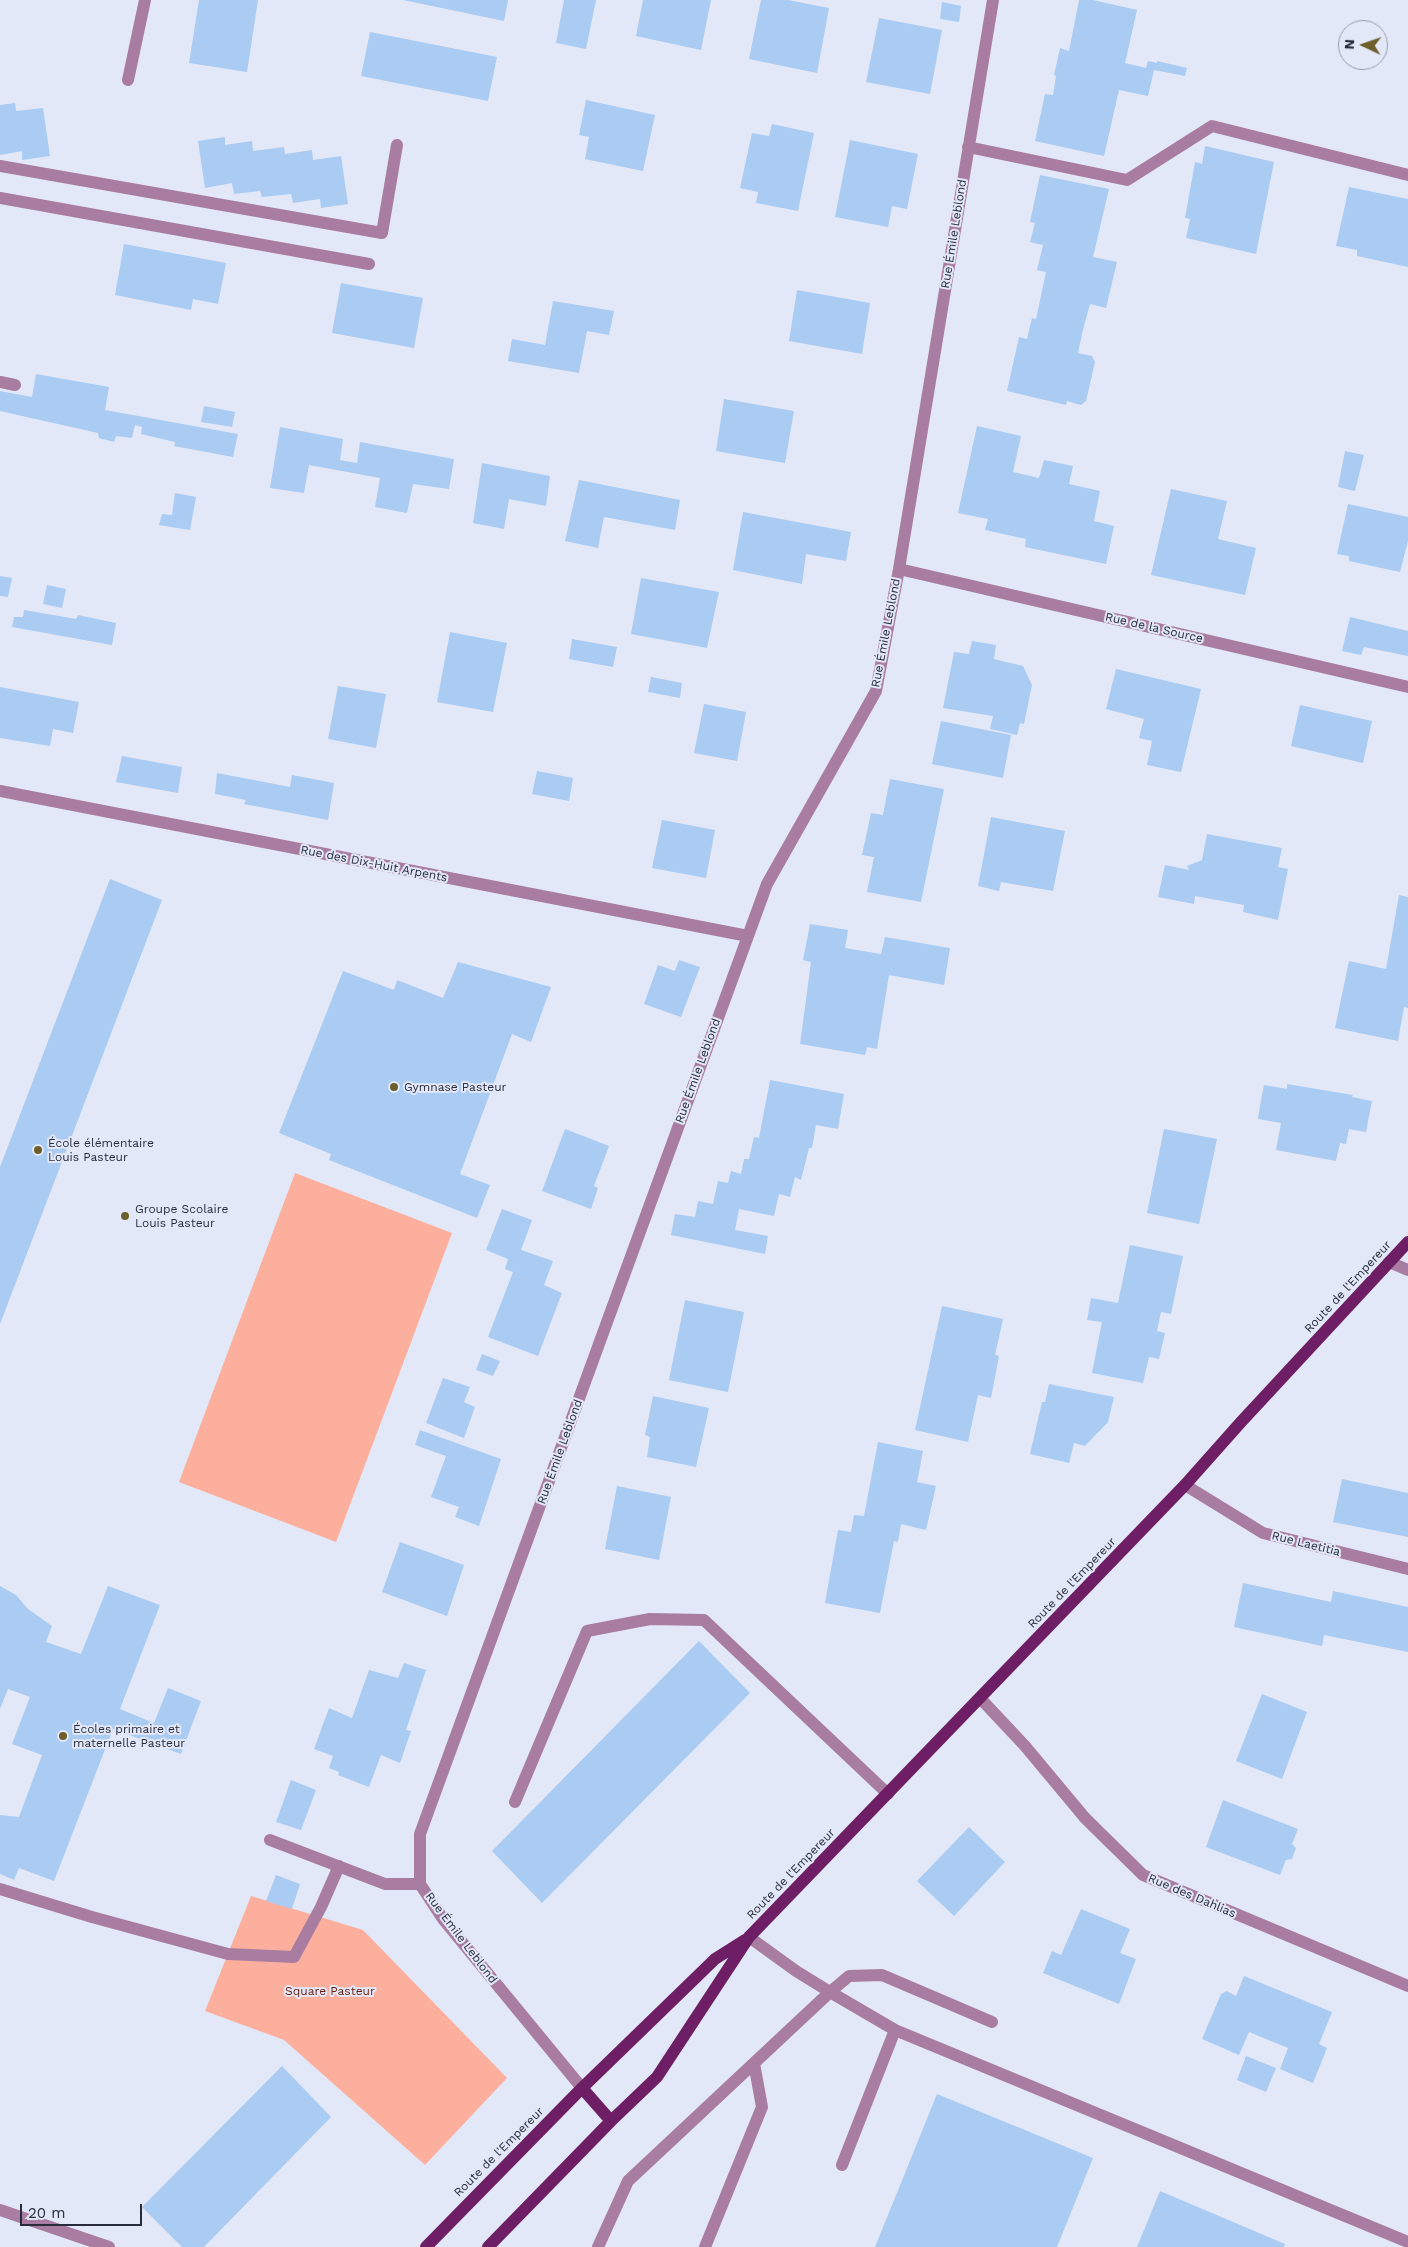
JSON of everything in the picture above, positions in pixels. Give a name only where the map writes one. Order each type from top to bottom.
[{"type":"main road","name":"Route de l'Empereur","points":[[488,2247],[611,2121],[657,2077],[749,1937],[1185,1485],[1408,1242]]},
{"type":"main road","name":"Route de l'Empereur","points":[[431,2245],[582,2088],[715,1959],[749,1937]]},
{"type":"main road","points":[[582,2088],[611,2121]]},
{"type":"street","points":[[128,80],[145,0]]},
{"type":"street","name":"Rue Émile Leblond","points":[[582,2088],[443,1919],[420,1884],[420,1834],[767,884],[876,691],[899,569],[993,0]]},
{"type":"street","points":[[968,147],[1128,180],[1212,126],[1408,175]]},
{"type":"street","points":[[0,166],[382,233],[397,145]]},
{"type":"street","points":[[0,198],[369,264]]},
{"type":"street","points":[[0,382],[15,385]]},
{"type":"street","name":"Rue de la Source","points":[[899,569],[1408,687]]},
{"type":"street","name":"Rue des Dix-Huit Arpents","points":[[0,791],[748,936]]},
{"type":"street","points":[[1389,1262],[1408,1270]]},
{"type":"street","name":"Rue Laetitia","points":[[1185,1485],[1263,1533],[1408,1569]]},
{"type":"street","points":[[515,1802],[587,1632],[650,1619],[704,1620],[888,1794]]},
{"type":"street","name":"Rue des Dahlias","points":[[980,1698],[1025,1746],[1085,1818],[1143,1876],[1408,1986]]},
{"type":"street","points":[[270,1840],[385,1884],[420,1884]]},
{"type":"street","points":[[0,1889],[92,1918],[228,1954],[294,1957],[321,1907],[339,1866]]},
{"type":"street","points":[[749,1937],[796,1971],[895,2030],[1408,2242]]},
{"type":"street","points":[[598,2247],[628,2181],[849,1976],[882,1975],[992,2022]]},
{"type":"street","points":[[842,2165],[895,2030]]},
{"type":"street","points":[[705,2247],[762,2107],[754,2063]]},
{"type":"street","points":[[0,2210],[109,2247]]},
{"type":"green space","points":[[295,1173],[452,1233],[336,1542],[179,1482]]},
{"type":"green space","name":"Square Pasteur","points":[[251,1896],[363,1930],[507,2078],[425,2165],[284,2040],[205,2011]]},
{"type":"building","points":[[199,0],[258,0],[247,72],[189,63]]},
{"type":"building","points":[[403,0],[508,0],[504,21]]},
{"type":"building","points":[[564,0],[596,0],[586,49],[556,43]]},
{"type":"building","points":[[643,0],[711,0],[701,50],[636,36]]},
{"type":"building","points":[[761,0],[788,0],[829,8],[817,73],[749,59]]},
{"type":"building","points":[[1079,0],[1093,0],[1137,10],[1125,63],[1146,68],[1148,61],[1157,63],[1157,61],[1187,68],[1185,76],[1154,70],[1148,96],[1119,90],[1104,156],[1035,141],[1045,94],[1053,95],[1056,76],[1054,75],[1060,48],[1069,51]]},
{"type":"building","points":[[942,2],[961,6],[959,22],[940,19]]},
{"type":"building","points":[[879,18],[942,30],[930,94],[866,82]]},
{"type":"building","points":[[370,32],[497,57],[488,101],[361,76]]},
{"type":"building","points":[[586,100],[655,115],[643,171],[585,159],[589,137],[579,135]]},
{"type":"building","points":[[15,103],[16,111],[43,108],[50,156],[22,160],[22,151],[0,155],[0,105]]},
{"type":"building","points":[[772,124],[814,133],[798,211],[756,203],[758,192],[740,188],[752,133],[769,136]]},
{"type":"building","points":[[225,137],[225,145],[252,141],[253,151],[284,147],[285,154],[312,150],[313,160],[341,156],[348,204],[321,208],[320,199],[293,203],[291,194],[262,197],[260,191],[234,194],[232,183],[205,188],[198,141]]},
{"type":"building","points":[[850,140],[918,154],[907,209],[892,206],[888,227],[835,217]]},
{"type":"building","points":[[1205,146],[1274,162],[1256,254],[1186,238],[1190,219],[1185,218],[1195,162],[1202,164]]},
{"type":"building","points":[[1040,175],[1109,189],[1093,257],[1117,262],[1106,308],[1090,304],[1083,330],[1078,353],[1092,356],[1095,362],[1086,401],[1081,405],[1067,401],[1066,405],[1007,391],[1019,337],[1027,339],[1032,318],[1036,319],[1046,272],[1037,270],[1043,245],[1030,242],[1035,223],[1030,222]]},
{"type":"building","points":[[1349,187],[1408,199],[1408,267],[1357,256],[1357,250],[1336,246]]},
{"type":"building","points":[[124,244],[226,263],[218,304],[193,299],[191,310],[115,295]]},
{"type":"building","points":[[341,283],[423,298],[414,348],[332,333]]},
{"type":"building","points":[[797,290],[870,303],[862,354],[789,341]]},
{"type":"building","points":[[553,301],[614,311],[609,335],[587,331],[579,373],[508,361],[512,339],[545,345]]},
{"type":"building","points":[[36,374],[109,387],[105,410],[238,434],[233,457],[174,446],[175,442],[141,434],[142,427],[135,425],[132,438],[116,436],[114,442],[99,438],[98,433],[0,411],[0,391],[32,397]]},
{"type":"building","points":[[724,399],[794,411],[785,463],[716,451]]},
{"type":"building","points":[[204,406],[235,412],[232,427],[201,422]]},
{"type":"building","points":[[977,426],[1021,436],[1013,472],[1039,478],[1044,460],[1073,466],[1069,484],[1100,491],[1094,521],[1114,526],[1106,564],[1025,547],[1026,539],[985,530],[988,519],[958,513]]},
{"type":"building","points":[[280,427],[343,439],[340,460],[357,463],[360,442],[454,459],[449,489],[413,484],[407,513],[375,507],[380,478],[309,465],[304,493],[270,488]]},
{"type":"building","points":[[1345,451],[1364,455],[1355,491],[1338,487]]},
{"type":"building","points":[[482,463],[550,476],[546,506],[509,499],[504,529],[473,523]]},
{"type":"building","points":[[579,480],[680,500],[675,530],[604,517],[598,548],[565,541]]},
{"type":"building","points":[[1171,489],[1227,501],[1218,539],[1256,548],[1245,595],[1151,575]]},
{"type":"building","points":[[175,493],[196,497],[190,530],[159,525],[162,514],[172,515]]},
{"type":"building","points":[[1348,504],[1408,517],[1408,541],[1400,572],[1349,561],[1349,556],[1337,554]]},
{"type":"building","points":[[743,512],[851,532],[846,561],[806,554],[802,584],[733,570]]},
{"type":"building","points":[[0,576],[12,578],[8,597],[0,596]]},
{"type":"building","points":[[641,578],[719,592],[707,648],[631,634]]},
{"type":"building","points":[[47,585],[66,589],[62,608],[43,604]]},
{"type":"building","points":[[24,610],[76,619],[78,615],[116,623],[112,645],[12,627],[14,617],[23,617]]},
{"type":"building","points":[[1350,617],[1408,631],[1408,656],[1364,647],[1361,655],[1342,651]]},
{"type":"building","points":[[450,632],[507,643],[493,712],[437,702]]},
{"type":"building","points":[[572,639],[617,647],[613,667],[569,659]]},
{"type":"building","points":[[972,641],[996,645],[994,659],[1023,666],[1032,685],[1024,724],[1020,723],[1017,735],[990,729],[993,716],[943,708],[954,652],[969,654]]},
{"type":"building","points":[[1116,669],[1201,689],[1181,772],[1147,765],[1152,741],[1139,738],[1144,719],[1106,709]]},
{"type":"building","points":[[651,677],[682,683],[680,698],[648,692]]},
{"type":"building","points":[[338,686],[386,694],[376,748],[328,739]]},
{"type":"building","points":[[0,687],[79,702],[73,733],[53,729],[50,746],[0,738]]},
{"type":"building","points":[[704,704],[746,712],[737,761],[694,753]]},
{"type":"building","points":[[1300,705],[1372,721],[1363,763],[1291,746]]},
{"type":"building","points":[[941,721],[1011,735],[1003,778],[932,764]]},
{"type":"building","points":[[122,756],[182,767],[178,793],[116,782]]},
{"type":"building","points":[[537,771],[573,778],[569,801],[532,794]]},
{"type":"building","points":[[217,773],[290,787],[292,775],[334,783],[328,820],[244,804],[246,800],[215,794]]},
{"type":"building","points":[[890,779],[944,789],[921,902],[867,892],[874,857],[862,855],[871,813],[883,815]]},
{"type":"building","points":[[991,817],[1065,831],[1053,891],[1001,882],[999,891],[978,886]]},
{"type":"building","points":[[662,820],[715,830],[706,878],[652,868]]},
{"type":"building","points":[[1207,834],[1282,848],[1278,867],[1288,869],[1278,920],[1243,912],[1244,905],[1195,896],[1194,904],[1158,897],[1165,865],[1189,870],[1187,866],[1202,860]]},
{"type":"building","points":[[110,879],[162,900],[0,1324],[0,1167]]},
{"type":"building","points":[[1399,895],[1408,897],[1408,1008],[1404,1007],[1398,1041],[1335,1028],[1349,961],[1386,969]]},
{"type":"building","points":[[810,924],[848,930],[845,948],[881,954],[885,937],[950,948],[944,985],[889,975],[877,1049],[867,1047],[865,1055],[800,1044],[811,962],[803,960]]},
{"type":"building","points":[[679,960],[700,967],[681,1017],[644,1004],[658,965],[675,971]]},
{"type":"building","name":"Gymnase Pasteur","points":[[458,962],[551,987],[531,1042],[512,1034],[460,1174],[490,1185],[477,1218],[329,1160],[331,1154],[279,1133],[343,971],[394,990],[397,980],[443,998]]},
{"type":"building","points":[[770,1080],[844,1094],[838,1129],[816,1125],[812,1148],[809,1148],[801,1180],[795,1177],[790,1197],[779,1194],[774,1216],[739,1209],[735,1230],[768,1236],[765,1254],[671,1235],[675,1214],[695,1217],[698,1201],[713,1204],[718,1181],[728,1183],[731,1171],[741,1174],[744,1159],[749,1159],[754,1137],[759,1138]]},
{"type":"building","points":[[1287,1084],[1353,1095],[1352,1097],[1372,1101],[1366,1132],[1349,1129],[1346,1144],[1340,1143],[1336,1161],[1276,1150],[1281,1123],[1258,1119],[1260,1106],[1264,1085],[1287,1089]]},
{"type":"building","points":[[565,1129],[609,1146],[594,1186],[598,1188],[591,1209],[542,1191]]},
{"type":"building","points":[[1164,1129],[1217,1139],[1199,1224],[1147,1213]]},
{"type":"building","points":[[502,1209],[532,1220],[521,1250],[553,1261],[544,1285],[562,1293],[538,1356],[488,1337],[513,1272],[505,1269],[508,1259],[486,1250]]},
{"type":"building","points":[[1130,1245],[1183,1256],[1171,1314],[1161,1312],[1157,1331],[1165,1333],[1159,1359],[1149,1357],[1143,1383],[1092,1373],[1102,1322],[1087,1320],[1091,1298],[1118,1303]]},
{"type":"building","points":[[685,1300],[744,1312],[728,1392],[669,1380]]},
{"type":"building","points":[[942,1306],[1003,1319],[995,1355],[999,1356],[991,1398],[978,1395],[968,1442],[915,1430]]},
{"type":"building","points":[[482,1354],[500,1361],[493,1376],[476,1370]]},
{"type":"building","points":[[443,1378],[470,1387],[464,1402],[475,1407],[464,1438],[426,1423]]},
{"type":"building","points":[[1049,1384],[1114,1397],[1108,1422],[1085,1446],[1074,1443],[1069,1463],[1030,1454],[1042,1402],[1045,1402]]},
{"type":"building","points":[[653,1396],[709,1408],[696,1467],[647,1457],[650,1437],[645,1435]]},
{"type":"building","points":[[420,1430],[501,1459],[479,1526],[455,1517],[459,1507],[431,1497],[446,1456],[415,1445]]},
{"type":"building","points":[[878,1442],[923,1451],[917,1482],[936,1486],[926,1530],[901,1524],[898,1542],[894,1541],[880,1613],[825,1603],[838,1530],[851,1532],[854,1515],[864,1516]]},
{"type":"building","points":[[1342,1479],[1408,1493],[1408,1537],[1333,1522]]},
{"type":"building","points":[[617,1486],[671,1497],[659,1560],[605,1549]]},
{"type":"building","points":[[400,1542],[464,1565],[447,1616],[382,1592]]},
{"type":"building","points":[[1243,1583],[1331,1602],[1333,1591],[1408,1607],[1408,1652],[1324,1635],[1322,1646],[1234,1627]]},
{"type":"building","name":"Écoles primaire et maternelle Pasteur","points":[[0,1586],[16,1595],[28,1609],[52,1626],[46,1642],[81,1654],[108,1586],[160,1605],[120,1709],[154,1723],[168,1688],[201,1701],[181,1754],[113,1729],[54,1881],[19,1868],[14,1880],[0,1874],[0,1815],[19,1817],[42,1755],[12,1744],[30,1697],[8,1689],[0,1709]]},
{"type":"building","points":[[699,1641],[750,1693],[542,1903],[492,1851]]},
{"type":"building","points":[[404,1663],[426,1670],[406,1730],[411,1731],[400,1763],[381,1755],[369,1787],[338,1775],[339,1772],[329,1768],[333,1756],[314,1749],[329,1708],[352,1718],[369,1670],[398,1678]]},
{"type":"building","points":[[1262,1694],[1307,1712],[1282,1779],[1236,1761]]},
{"type":"building","points":[[291,1780],[316,1790],[301,1830],[276,1822]]},
{"type":"building","points":[[1223,1800],[1298,1829],[1292,1844],[1296,1848],[1292,1859],[1286,1860],[1280,1875],[1206,1847]]},
{"type":"building","points":[[969,1827],[1005,1862],[954,1916],[917,1881]]},
{"type":"building","points":[[276,1875],[300,1884],[292,1909],[266,1901]]},
{"type":"building","points":[[1081,1909],[1130,1929],[1120,1953],[1136,1959],[1119,2004],[1043,1973],[1052,1951],[1061,1955]]},
{"type":"building","points":[[1244,1976],[1332,2012],[1319,2044],[1327,2048],[1313,2083],[1280,2069],[1288,2048],[1249,2032],[1239,2055],[1202,2039],[1221,1994],[1227,1991],[1236,1996]]},
{"type":"building","points":[[1246,2056],[1276,2068],[1266,2092],[1237,2080]]},
{"type":"building","points":[[282,2066],[331,2117],[204,2247],[182,2247],[142,2207]]},
{"type":"building","points":[[937,2094],[1093,2158],[1057,2247],[875,2247]]},
{"type":"building","points":[[1160,2191],[1285,2244],[1284,2247],[1137,2247]]},
{"type":"place","name":"Gymnase Pasteur","points":[[394,1087]]},
{"type":"place","name":"École élémentaire Louis Pasteur","points":[[38,1150]]},
{"type":"place","name":"Groupe Scolaire Louis Pasteur","points":[[125,1216]]},
{"type":"place","name":"Écoles primaire et maternelle Pasteur","points":[[63,1736]]}]
